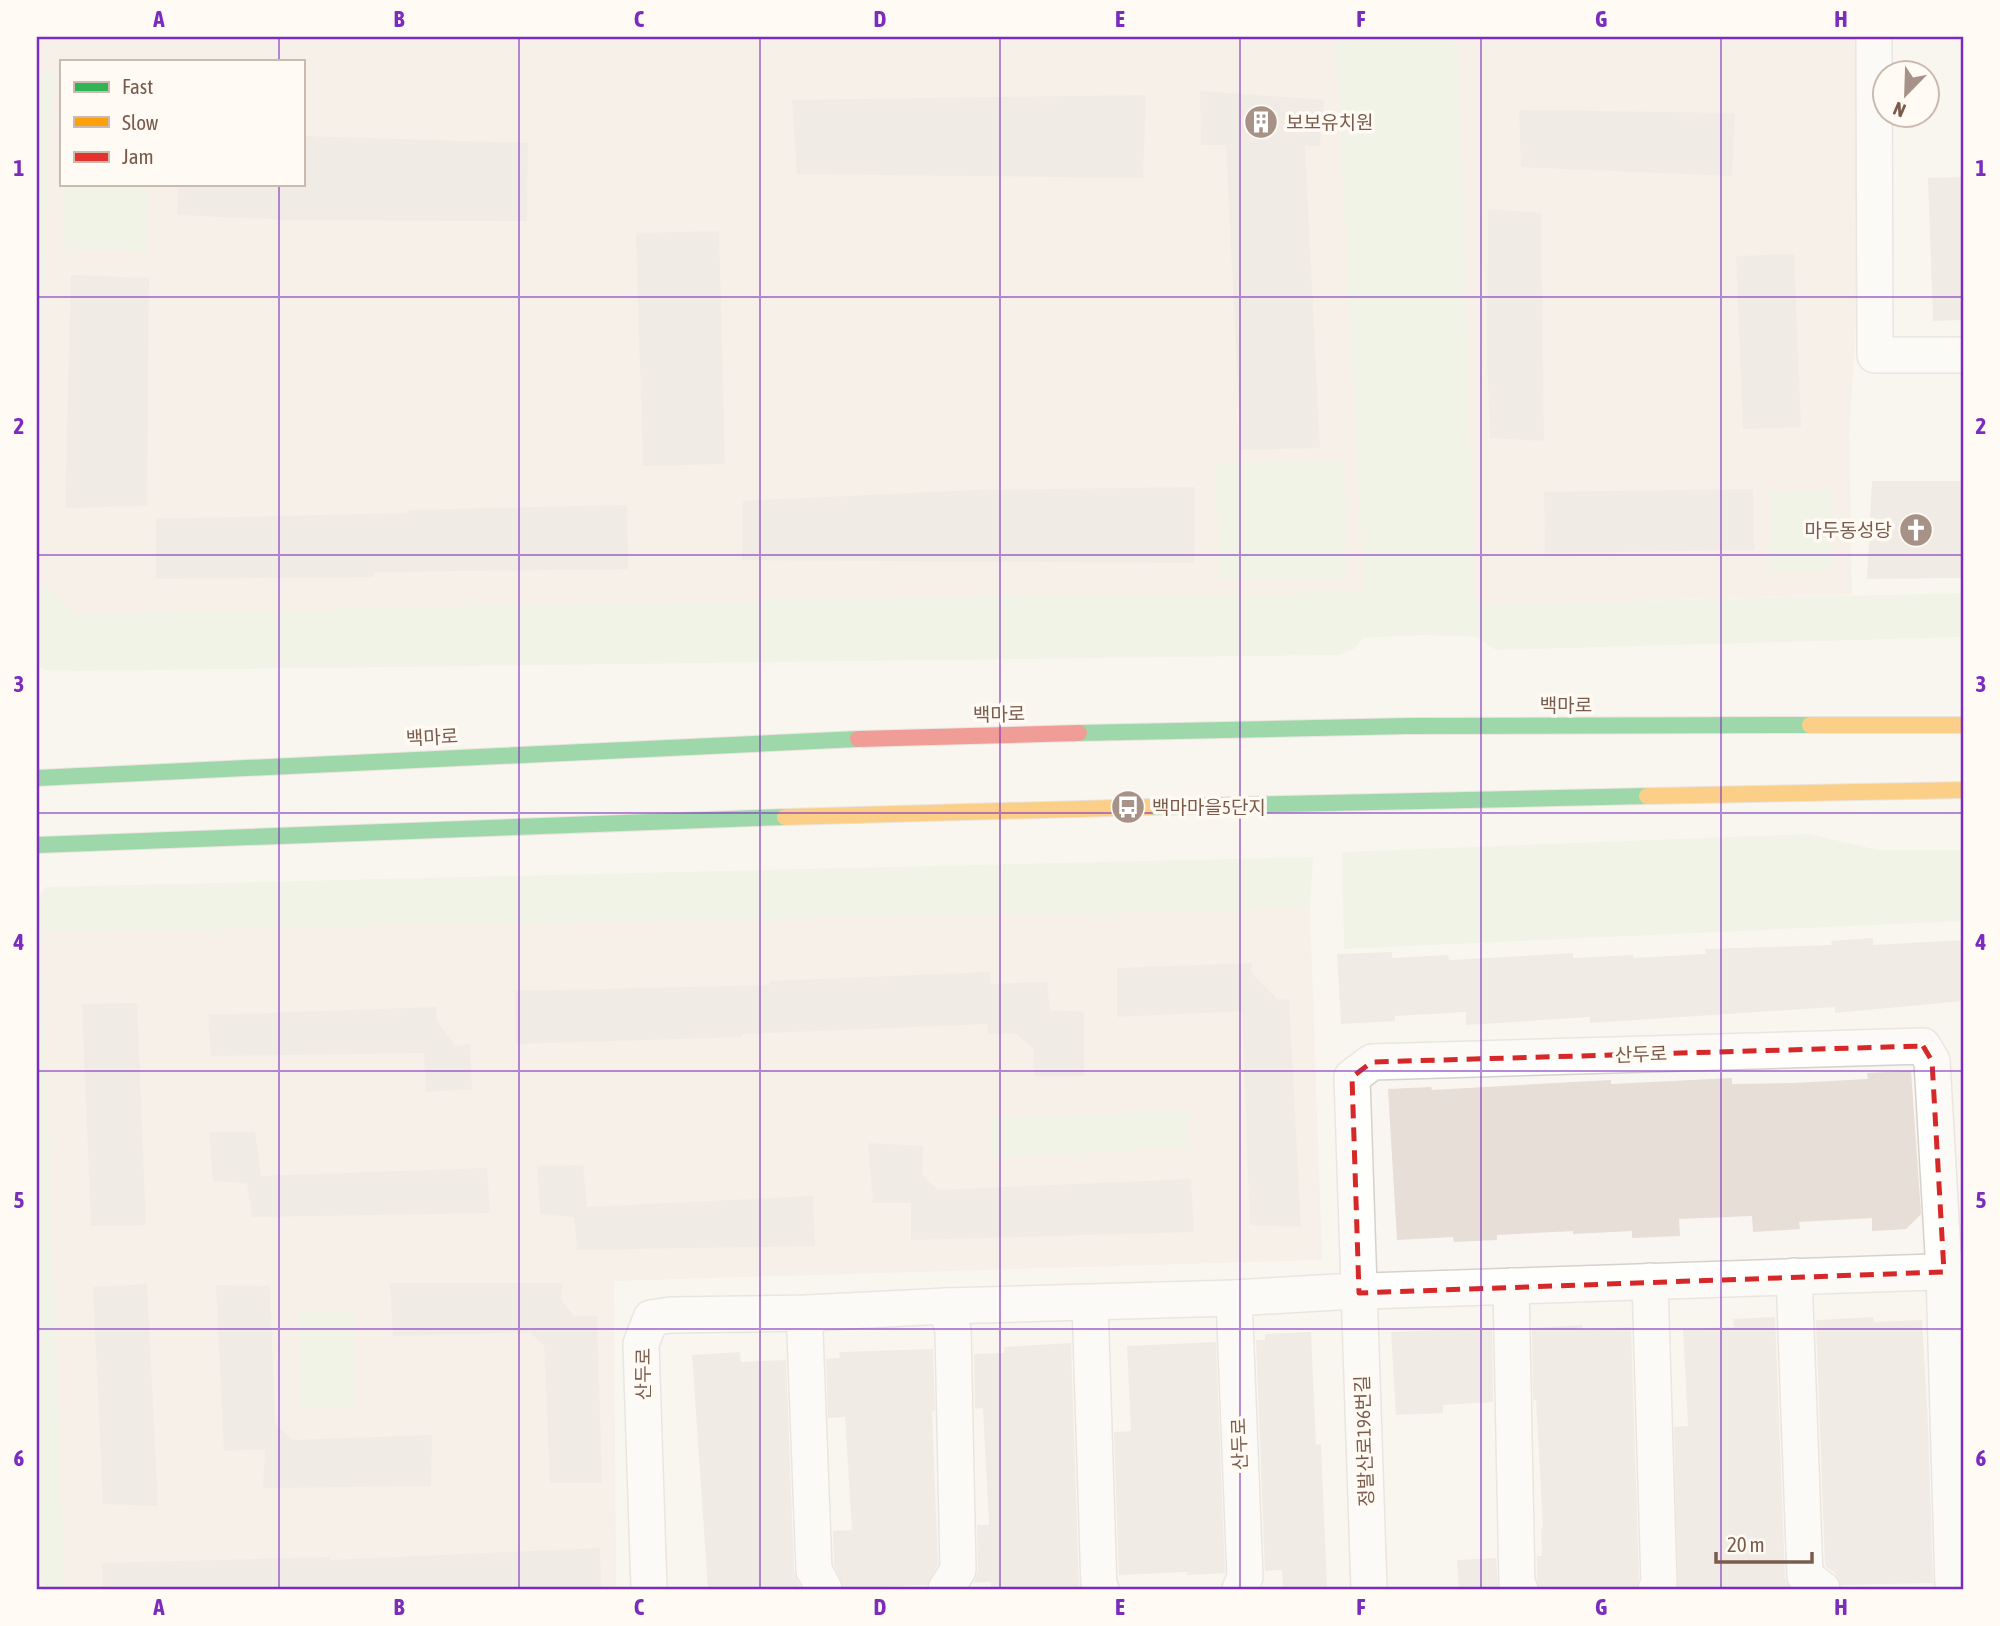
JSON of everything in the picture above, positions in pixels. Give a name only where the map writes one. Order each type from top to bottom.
[{"type":"main road","name":"백마로","points":[[37,778],[838,739],[1421,726],[1963,725]]},
{"type":"main road","points":[[37,845],[844,815],[1391,800],[1963,790]]},
{"type":"street","points":[[1874,37],[1875,355],[1963,355]]},
{"type":"street","name":"산두로","points":[[1359,1293],[1352,1077],[1372,1062],[1923,1046],[1932,1061],[1954,1271],[1953,1589]]},
{"type":"street","name":"산두로","points":[[649,1589],[641,1344],[651,1318],[670,1315],[808,1313],[1954,1271]]},
{"type":"street","points":[[1794,1276],[1814,1582]]},
{"type":"street","points":[[1650,1281],[1657,1587]]},
{"type":"street","points":[[1511,1286],[1518,1587]]},
{"type":"street","name":"정발산로196번길","points":[[1359,1293],[1369,1589]]},
{"type":"street","name":"산두로","points":[[1234,1298],[1245,1577],[1240,1589]]},
{"type":"street","points":[[1090,1303],[1101,1589]]},
{"type":"street","points":[[946,1306],[953,1330],[952,1579]]},
{"type":"street","points":[[808,1313],[805,1332],[819,1580]]},
{"type":"highlighted area","points":[[1923,1046],[1932,1061],[1944,1272],[1359,1293],[1352,1077],[1372,1062]]},
{"type":"shaded area","points":[[37,37],[1335,37],[1364,592],[76,614],[37,580],[48,144],[54,74],[37,73]]},
{"type":"shaded area","points":[[1458,37],[1860,37],[1855,348],[1849,430],[1852,595],[1475,605]]},
{"type":"shaded area","points":[[1310,909],[1322,1260],[614,1281],[616,1589],[65,1589],[41,932]]},
{"type":"green space","points":[[1335,37],[1458,37],[1475,605],[1963,593],[1963,637],[1496,650],[1476,637],[1424,635],[1363,638],[1354,649],[1338,655],[76,671],[46,670],[37,665],[37,580],[76,614],[1364,592]]},
{"type":"green space","points":[[37,73],[54,73],[48,144],[37,580]]},
{"type":"green space","points":[[64,186],[149,186],[148,251],[65,249]]},
{"type":"green space","points":[[1344,460],[1346,579],[1219,579],[1215,463]]},
{"type":"green space","points":[[1832,490],[1832,571],[1770,573],[1769,491]]},
{"type":"green space","points":[[1809,834],[1878,850],[1963,850],[1963,921],[1344,949],[1342,852]]},
{"type":"green space","points":[[1313,857],[1310,909],[41,932],[65,1589],[37,1589],[37,896],[46,887]]},
{"type":"green space","points":[[1190,1111],[1186,1147],[991,1158],[992,1117]]},
{"type":"green space","points":[[298,1310],[355,1312],[353,1408],[300,1408]]},
{"type":"building","points":[[1200,91],[1324,100],[1320,146],[1305,146],[1320,448],[1241,450],[1226,145],[1201,145]]},
{"type":"building","points":[[1146,95],[1143,178],[797,174],[792,100]]},
{"type":"building","points":[[1519,110],[1735,113],[1732,176],[1521,167]]},
{"type":"building","points":[[304,136],[528,143],[527,221],[291,220],[177,215],[178,186],[304,186]]},
{"type":"building","points":[[1963,177],[1963,320],[1933,321],[1928,178]]},
{"type":"building","points":[[1488,209],[1541,213],[1544,441],[1490,438],[1487,358]]},
{"type":"building","points":[[719,231],[725,464],[643,466],[636,233]]},
{"type":"building","points":[[1794,254],[1801,427],[1743,429],[1736,256]]},
{"type":"building","points":[[71,275],[149,278],[147,506],[65,508]]},
{"type":"building","name":"마두동성당","points":[[1872,481],[1963,481],[1963,578],[1867,579]]},
{"type":"building","points":[[1195,487],[1194,563],[742,560],[743,501],[976,490]]},
{"type":"building","points":[[1753,489],[1754,550],[1545,553],[1544,492]]},
{"type":"building","points":[[627,505],[628,569],[374,572],[374,577],[156,579],[156,519]]},
{"type":"building","points":[[1873,938],[1873,945],[1963,940],[1963,1001],[1835,1013],[1835,1007],[1590,1023],[1590,1017],[1466,1025],[1466,1012],[1395,1016],[1395,1021],[1341,1024],[1337,954],[1392,952],[1392,958],[1448,955],[1449,960],[1573,953],[1573,958],[1633,955],[1634,958],[1706,954],[1705,949],[1832,945],[1831,941]]},
{"type":"building","points":[[1252,963],[1251,973],[1277,999],[1289,1000],[1301,1227],[1250,1225],[1242,1011],[1117,1017],[1117,968]]},
{"type":"building","points":[[989,972],[991,984],[1047,982],[1050,1010],[1084,1012],[1084,1076],[1035,1076],[1033,1048],[1015,1033],[988,1034],[987,1024],[742,1034],[742,1037],[516,1044],[515,991],[770,985],[770,981]]},
{"type":"building","points":[[137,1003],[146,1225],[91,1226],[82,1004]]},
{"type":"building","points":[[436,1007],[437,1021],[456,1046],[470,1044],[472,1089],[426,1092],[424,1053],[211,1056],[208,1015]]},
{"type":"building","points":[[1911,1071],[1921,1214],[1906,1229],[1872,1231],[1872,1218],[1799,1222],[1800,1229],[1753,1232],[1752,1216],[1679,1219],[1680,1236],[1632,1238],[1632,1231],[1573,1234],[1573,1231],[1497,1235],[1497,1240],[1454,1242],[1453,1237],[1397,1240],[1388,1089],[1431,1087],[1432,1090],[1611,1080],[1611,1084],[1732,1078],[1732,1084],[1793,1083],[1868,1079],[1867,1073]]},
{"type":"building","points":[[209,1132],[255,1132],[261,1176],[487,1168],[490,1213],[252,1217],[247,1183],[213,1181]]},
{"type":"building","points":[[868,1143],[923,1146],[922,1175],[938,1190],[1191,1179],[1194,1232],[911,1240],[911,1203],[873,1203]]},
{"type":"building","points":[[583,1165],[587,1207],[813,1196],[815,1246],[577,1250],[574,1217],[540,1214],[537,1166]]},
{"type":"building","points":[[390,1283],[562,1283],[561,1300],[574,1316],[597,1316],[602,1483],[550,1483],[544,1345],[529,1332],[393,1336]]},
{"type":"building","points":[[147,1284],[158,1506],[103,1504],[93,1287]]},
{"type":"building","points":[[216,1285],[270,1286],[275,1423],[292,1440],[432,1435],[431,1486],[263,1488],[265,1449],[224,1451]]},
{"type":"building","points":[[1775,1317],[1785,1577],[1790,1589],[1678,1589],[1674,1427],[1688,1426],[1683,1329],[1734,1327],[1733,1319]]},
{"type":"building","points":[[1873,1317],[1874,1322],[1922,1320],[1933,1583],[1841,1585],[1835,1573],[1825,1566],[1816,1320]]},
{"type":"building","points":[[1582,1325],[1583,1330],[1631,1327],[1639,1579],[1636,1589],[1540,1589],[1537,1579],[1537,1556],[1542,1556],[1543,1528],[1536,1400],[1533,1400],[1532,1328]]},
{"type":"building","points":[[1492,1328],[1493,1402],[1443,1405],[1443,1413],[1396,1415],[1391,1332]]},
{"type":"building","points":[[1311,1332],[1316,1445],[1321,1444],[1327,1589],[1283,1589],[1282,1570],[1265,1571],[1256,1340],[1265,1340],[1265,1334]]},
{"type":"building","points":[[1216,1342],[1225,1573],[1119,1575],[1114,1432],[1131,1431],[1127,1346]]},
{"type":"building","points":[[1071,1343],[1079,1589],[991,1589],[991,1582],[974,1583],[978,1570],[977,1525],[989,1525],[983,1408],[975,1409],[974,1354],[1004,1353],[1004,1347]]},
{"type":"building","points":[[933,1349],[935,1411],[932,1411],[938,1564],[927,1585],[844,1588],[834,1565],[833,1531],[852,1530],[845,1417],[828,1418],[826,1359],[840,1358],[839,1352]]},
{"type":"building","points":[[740,1352],[741,1362],[786,1360],[794,1571],[801,1589],[708,1589],[692,1355]]},
{"type":"building","points":[[600,1548],[601,1589],[103,1589],[102,1563],[330,1557],[330,1560]]},
{"type":"building","points":[[1496,1558],[1498,1589],[1459,1589],[1457,1560]]},
{"type":"traffic: fast","points":[[1079,733],[1407,726],[1810,725]]},
{"type":"traffic: fast","points":[[37,778],[858,739]]},
{"type":"traffic: fast","points":[[1150,807],[1647,796]]},
{"type":"traffic: fast","points":[[37,845],[785,817]]},
{"type":"traffic: slow","points":[[1810,725],[1963,725]]},
{"type":"traffic: slow","points":[[1647,796],[1963,790]]},
{"type":"traffic: slow","points":[[785,817],[1150,807]]},
{"type":"traffic: jam","points":[[858,739],[1079,733]]},
{"type":"place","name":"보보유치원","points":[[1261,122]]},
{"type":"place","name":"마두동성당","points":[[1916,530]]},
{"type":"place","name":"백마마을5단지","points":[[1128,807]]}]
